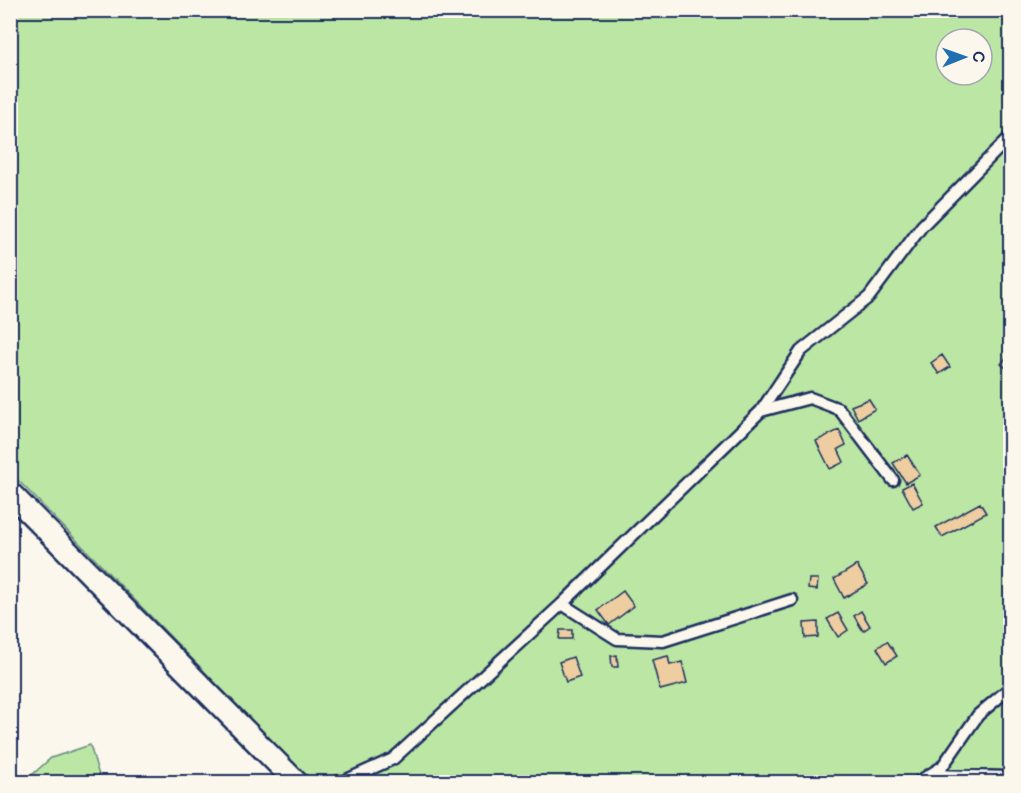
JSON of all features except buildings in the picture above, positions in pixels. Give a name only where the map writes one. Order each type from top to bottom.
[{"type":"street","points":[[10,493],[296,783]]},
{"type":"lane","points":[[336,783],[393,759],[562,603],[761,411],[801,351],[869,297],[922,226],[1011,137]]},
{"type":"lane","points":[[761,411],[810,398],[839,409],[893,480]]},
{"type":"lane","points":[[562,603],[617,639],[663,641],[792,600]]},
{"type":"lane","points":[[918,783],[942,767],[978,715],[1011,688]]},
{"type":"lane","points":[[929,775],[1011,777]]},
{"type":"green space","points":[[11,11],[1010,11],[1010,782],[312,782],[11,473]]},
{"type":"green space","points":[[90,745],[101,782],[24,782],[51,758]]}]
